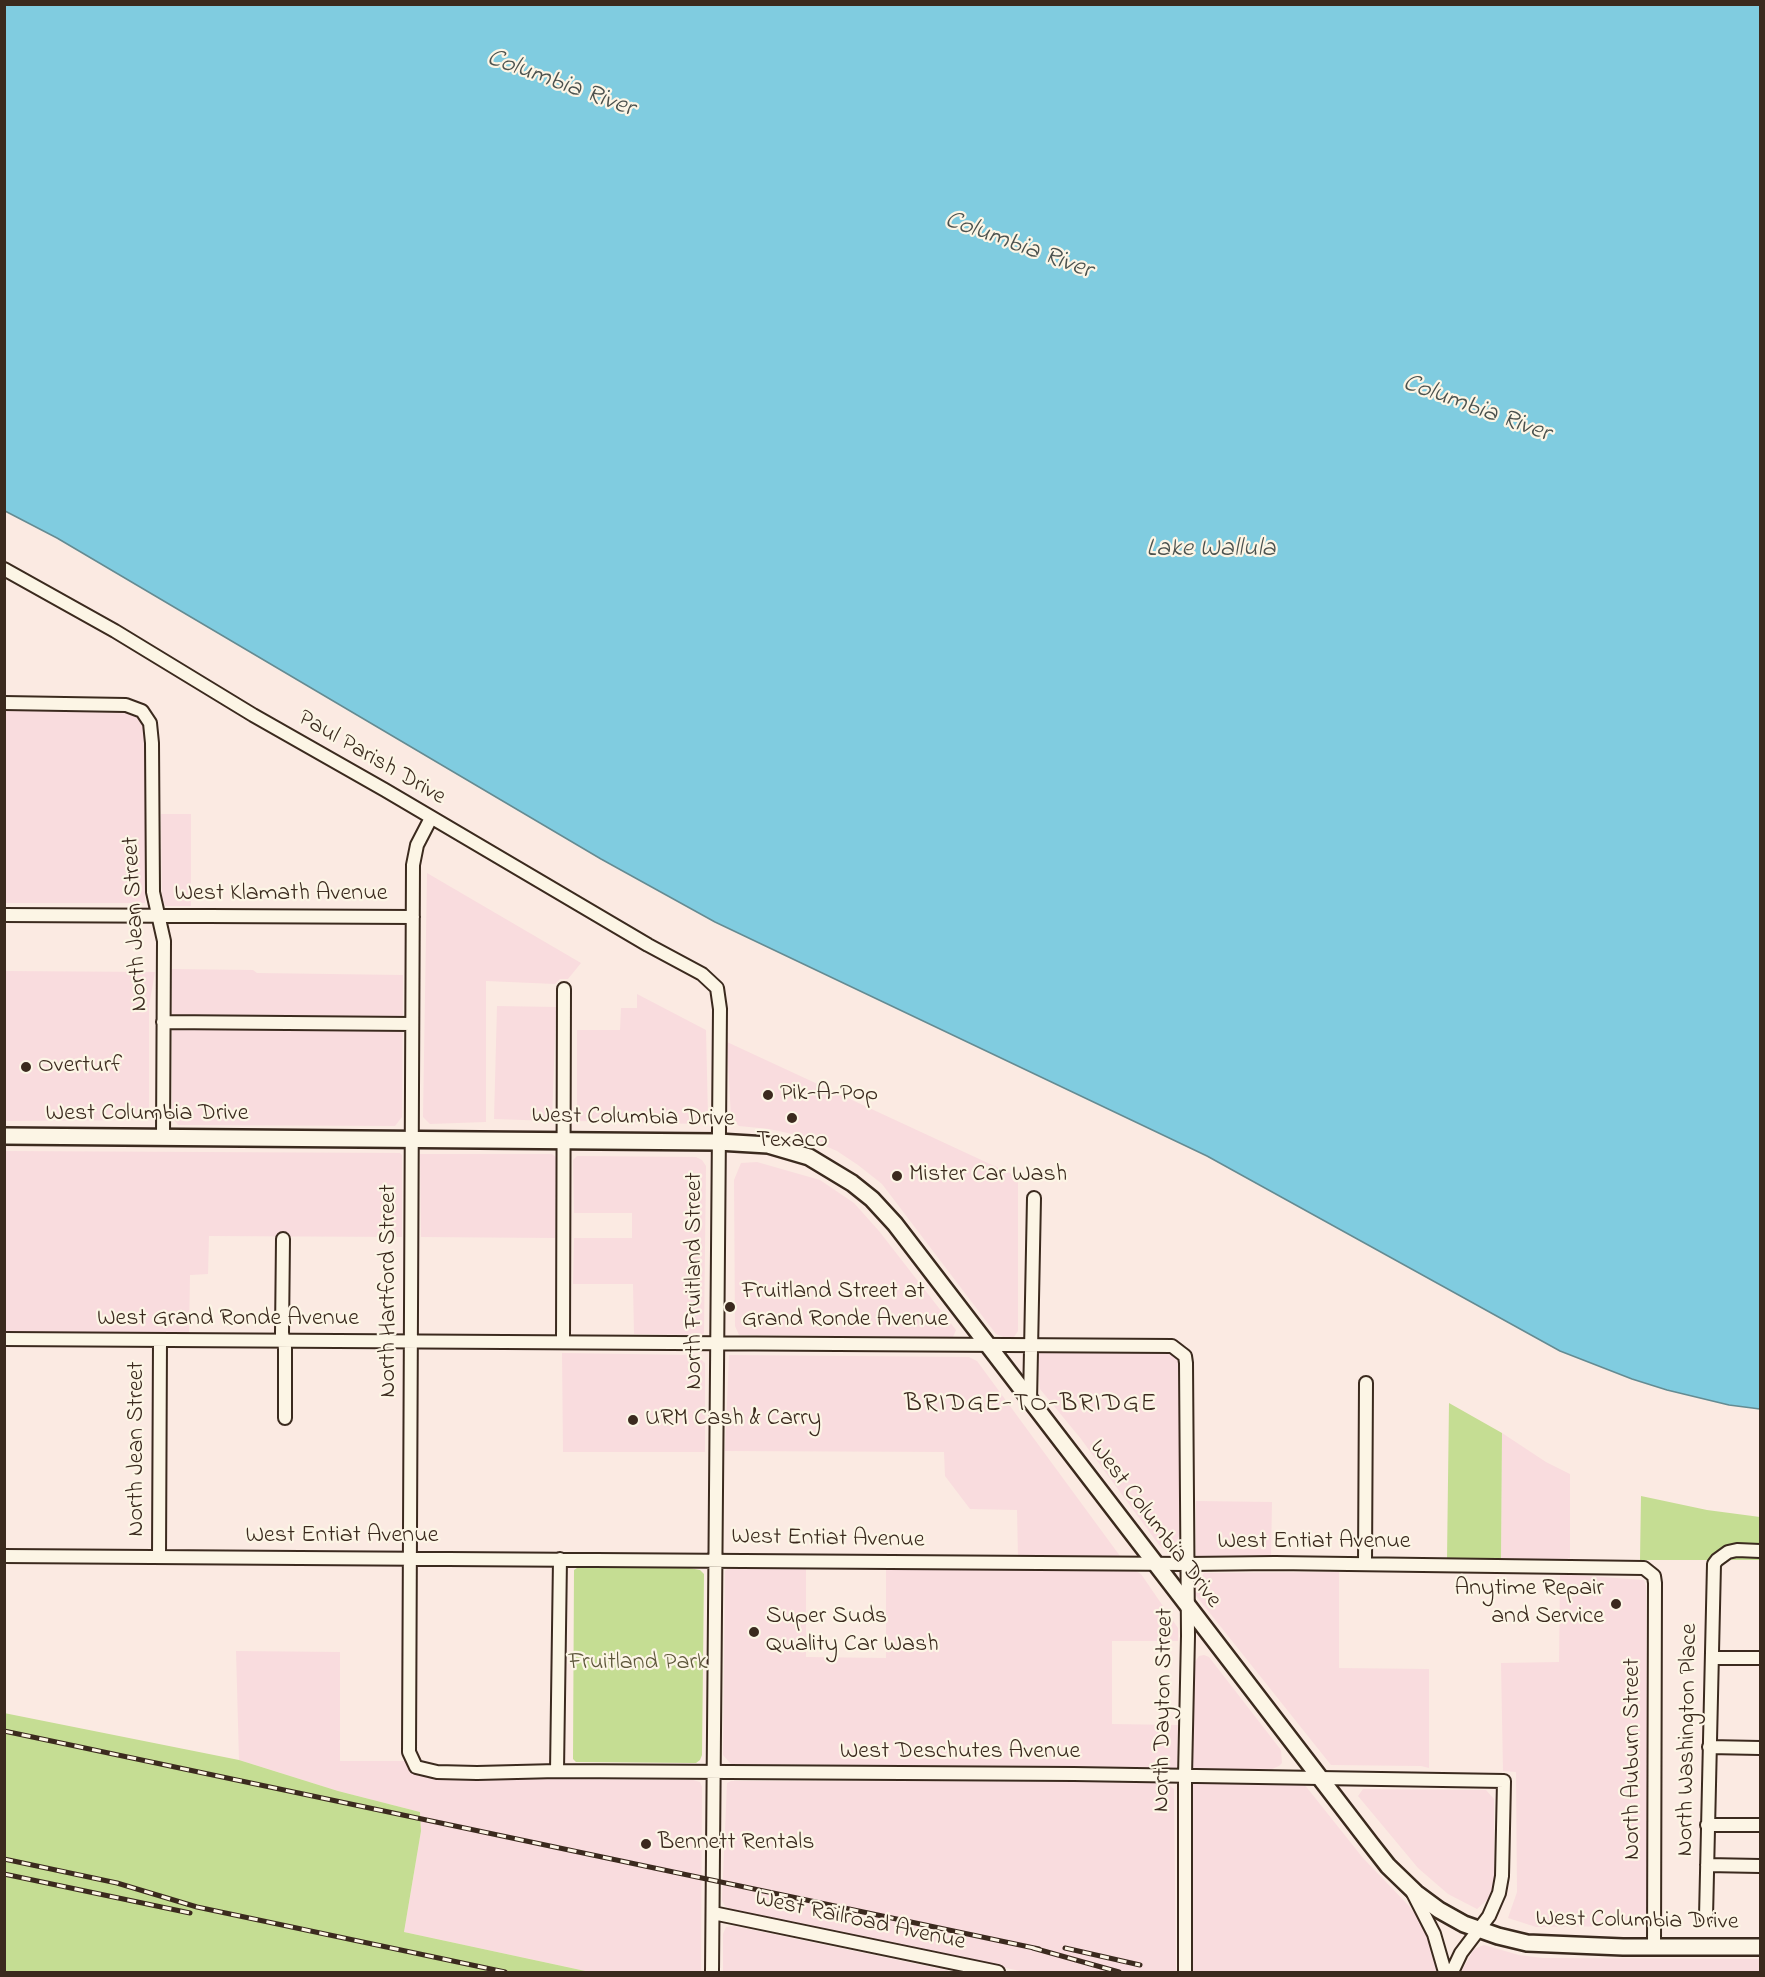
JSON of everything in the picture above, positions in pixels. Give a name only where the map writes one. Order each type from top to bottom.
[{"type":"main road","name":"West Columbia Drive","points":[[4,1136],[718,1142],[768,1145],[797,1153],[828,1167],[872,1200],[895,1224],[1320,1779],[1379,1855],[1409,1887],[1447,1915],[1479,1929],[1536,1944],[1761,1947]]},
{"type":"street","name":"Paul Parish Drive","points":[[4,569],[115,631],[243,709],[372,781],[648,945],[702,974],[716,986]]},
{"type":"street","name":"North Jean Street","points":[[4,703],[130,705],[141,711],[150,723],[152,733],[153,892],[164,941],[163,1137]]},
{"type":"street","name":"North Hartford Street","points":[[416,1767],[409,1752],[413,917],[414,859],[417,845],[431,818]]},
{"type":"street","name":"West Klamath Avenue","points":[[4,915],[413,917]]},
{"type":"street","name":"North Fruitland Street","points":[[712,1972],[720,1001],[716,986]]},
{"type":"street","points":[[563,1342],[564,989]]},
{"type":"street","points":[[163,1022],[412,1024]]},
{"type":"street","points":[[1030,1401],[1034,1198]]},
{"type":"street","points":[[283,1239],[282,1333],[285,1418]]},
{"type":"street","name":"West Grand Ronde Avenue","points":[[4,1339],[1172,1346]]},
{"type":"street","name":"North Jean Street","points":[[159,1557],[160,1341]]},
{"type":"street","name":"North Dayton Street","points":[[1172,1346],[1185,1356],[1187,1564],[1185,1972]]},
{"type":"street","points":[[1365,1383],[1365,1564]]},
{"type":"street","name":"North Washington Place","points":[[1706,1917],[1714,1564],[1728,1552],[1761,1551]]},
{"type":"street","name":"West Entiat Avenue","points":[[4,1556],[1365,1564],[1634,1567],[1644,1568],[1651,1572]]},
{"type":"street","points":[[557,1771],[560,1559]]},
{"type":"street","name":"North Auburn Street","points":[[1651,1572],[1655,1582],[1654,1947]]},
{"type":"street","points":[[1712,1658],[1761,1658]]},
{"type":"street","points":[[1709,1747],[1761,1748]]},
{"type":"street","name":"West Deschutes Avenue","points":[[416,1767],[437,1772],[714,1772],[1504,1781],[1501,1888],[1493,1910],[1479,1929]]},
{"type":"street","points":[[1707,1825],[1761,1825]]},
{"type":"street","points":[[1707,1865],[1761,1866]]},
{"type":"street","points":[[1409,1887],[1422,1906],[1434,1934],[1445,1972]]},
{"type":"street","name":"West Railroad Avenue","points":[[713,1913],[998,1972]]},
{"type":"street","points":[[1452,1972],[1461,1953],[1479,1929]]},
{"type":"shaded area","points":[[5,703],[120,707],[139,715],[147,732],[145,903],[5,903]]},
{"type":"shaded area","points":[[161,814],[191,814],[191,906],[165,906],[162,901]]},
{"type":"shaded area","points":[[427,873],[581,963],[568,979],[560,979],[555,984],[486,981],[486,1122],[430,1124],[423,1117]]},
{"type":"shaded area","points":[[172,969],[403,975],[402,1117],[395,1126],[178,1125],[172,1117]]},
{"type":"shaded area","points":[[5,971],[155,972],[149,1006],[149,1114],[145,1120],[5,1121]]},
{"type":"shaded area","points":[[637,994],[706,1030],[708,1117],[698,1124],[577,1121],[577,1030],[620,1030],[621,1008],[637,1008]]},
{"type":"shaded area","points":[[497,1006],[556,1007],[552,1121],[494,1119]]},
{"type":"shaded area","points":[[727,1042],[1018,1177],[1018,1331],[1014,1337],[1006,1338],[996,1334],[882,1184],[858,1165],[837,1151],[802,1136],[739,1126],[731,1118]]},
{"type":"shaded area","points":[[5,1151],[400,1153],[402,1155],[402,1237],[209,1236],[208,1274],[190,1275],[189,1333],[5,1332]]},
{"type":"shaded area","points":[[420,1154],[552,1154],[556,1157],[555,1238],[421,1237]]},
{"type":"shaded area","points":[[577,1156],[696,1157],[702,1160],[706,1166],[704,1333],[702,1335],[634,1334],[633,1284],[573,1284],[574,1238],[632,1238],[632,1213],[574,1213],[573,1160]]},
{"type":"shaded area","points":[[757,1162],[820,1180],[854,1203],[879,1231],[956,1330],[953,1337],[739,1335],[735,1326],[734,1180],[741,1163]]},
{"type":"shaded area","points":[[1037,1348],[1184,1348],[1182,1528],[1173,1550],[1165,1550],[1159,1545],[1081,1439],[1040,1389]]},
{"type":"shaded area","points":[[562,1353],[696,1355],[705,1363],[705,1452],[563,1452]]},
{"type":"shaded area","points":[[729,1355],[969,1357],[977,1361],[1120,1556],[1018,1558],[1017,1510],[970,1509],[945,1476],[944,1452],[725,1451]]},
{"type":"shaded area","points":[[1502,1433],[1546,1462],[1570,1474],[1570,1560],[1501,1560]]},
{"type":"shaded area","points":[[1196,1501],[1272,1502],[1271,1556],[1196,1556]]},
{"type":"shaded area","points":[[730,1566],[806,1566],[806,1657],[886,1658],[886,1567],[1134,1570],[1141,1574],[1178,1628],[1178,1641],[1112,1641],[1112,1724],[1178,1725],[1177,1768],[731,1764],[723,1755],[725,1571]]},
{"type":"shaded area","points":[[1339,1572],[1339,1668],[1429,1669],[1429,1768],[1331,1765],[1193,1592],[1204,1573]]},
{"type":"shaded area","points":[[1560,1574],[1644,1580],[1646,1586],[1647,1926],[1536,1927],[1508,1918],[1517,1892],[1516,1772],[1503,1771],[1501,1663],[1559,1662]]},
{"type":"shaded area","points":[[236,1651],[340,1652],[340,1761],[405,1761],[414,1771],[428,1778],[693,1780],[700,1782],[702,1787],[701,1972],[590,1972],[404,1932],[421,1831],[420,1812],[338,1791],[239,1760]]},
{"type":"shaded area","points":[[1199,1656],[1209,1657],[1281,1750],[1282,1763],[1279,1766],[1272,1769],[1198,1769],[1192,1767],[1189,1762],[1192,1672]]},
{"type":"shaded area","points":[[731,1781],[1165,1782],[1174,1789],[1176,1972],[1025,1972],[732,1910],[725,1906],[722,1900],[727,1783]]},
{"type":"shaded area","points":[[1195,1782],[1304,1784],[1363,1858],[1422,1923],[1430,1940],[1437,1972],[1192,1972],[1191,1785]]},
{"type":"shaded area","points":[[1363,1789],[1486,1790],[1494,1799],[1494,1887],[1487,1900],[1477,1909],[1448,1894],[1418,1868],[1358,1796]]},
{"type":"shaded area","points":[[734,1926],[955,1972],[723,1972],[723,1934],[726,1927]]},
{"type":"shaded area","points":[[1484,1945],[1519,1955],[1543,1958],[1760,1959],[1760,1972],[1461,1972],[1474,1949]]},
{"type":"green space","points":[[1449,1403],[1502,1433],[1501,1560],[1447,1559]]},
{"type":"green space","points":[[1641,1496],[1707,1510],[1760,1517],[1760,1560],[1640,1560]]},
{"type":"green space","name":"Fruitland Park","points":[[684,1567],[700,1570],[704,1574],[702,1755],[700,1760],[696,1763],[576,1762],[573,1759],[574,1570],[577,1568]]},
{"type":"green space","points":[[4,1713],[239,1760],[338,1791],[420,1812],[421,1831],[404,1932],[590,1972],[5,1972]]},
{"type":"water","name":"Lake Wallula","points":[[4,5],[1760,5],[1760,1409],[1729,1405],[1667,1390],[1560,1351],[1207,1156],[715,922],[601,859],[57,538],[5,511]]},
{"type":"railway","points":[[4,1731],[1039,1949]]},
{"type":"railway","points":[[4,1859],[117,1883],[197,1907],[505,1972]]},
{"type":"railway","points":[[4,1874],[190,1913]]},
{"type":"railway","points":[[1033,1948],[1119,1972]]},
{"type":"railway","points":[[1065,1948],[1140,1965]]},
{"type":"place","name":"Overturf","points":[[26,1067]]},
{"type":"place","name":"Pik-A-Pop","points":[[768,1095]]},
{"type":"place","name":"Texaco","points":[[792,1118]]},
{"type":"place","name":"Mister Car Wash","points":[[897,1176]]},
{"type":"place","name":"Fruitland Street at Grand Ronde Avenue","points":[[730,1307]]},
{"type":"place","name":"URM Cash & Carry","points":[[633,1420]]},
{"type":"place","name":"Anytime Repair and Service","points":[[1616,1604]]},
{"type":"place","name":"Super Suds Quality Car Wash","points":[[754,1632]]},
{"type":"place","name":"Bennett Rentals","points":[[646,1844]]},
{"type":"district","name":"BRIDGE-TO-BRIDGE","points":[[1031,1406]]},
{"type":"water label","name":"Columbia River","points":[[560,85]]},
{"type":"water label","name":"Columbia River","points":[[1018,247]]},
{"type":"water label","name":"Columbia River","points":[[1476,410]]}]
